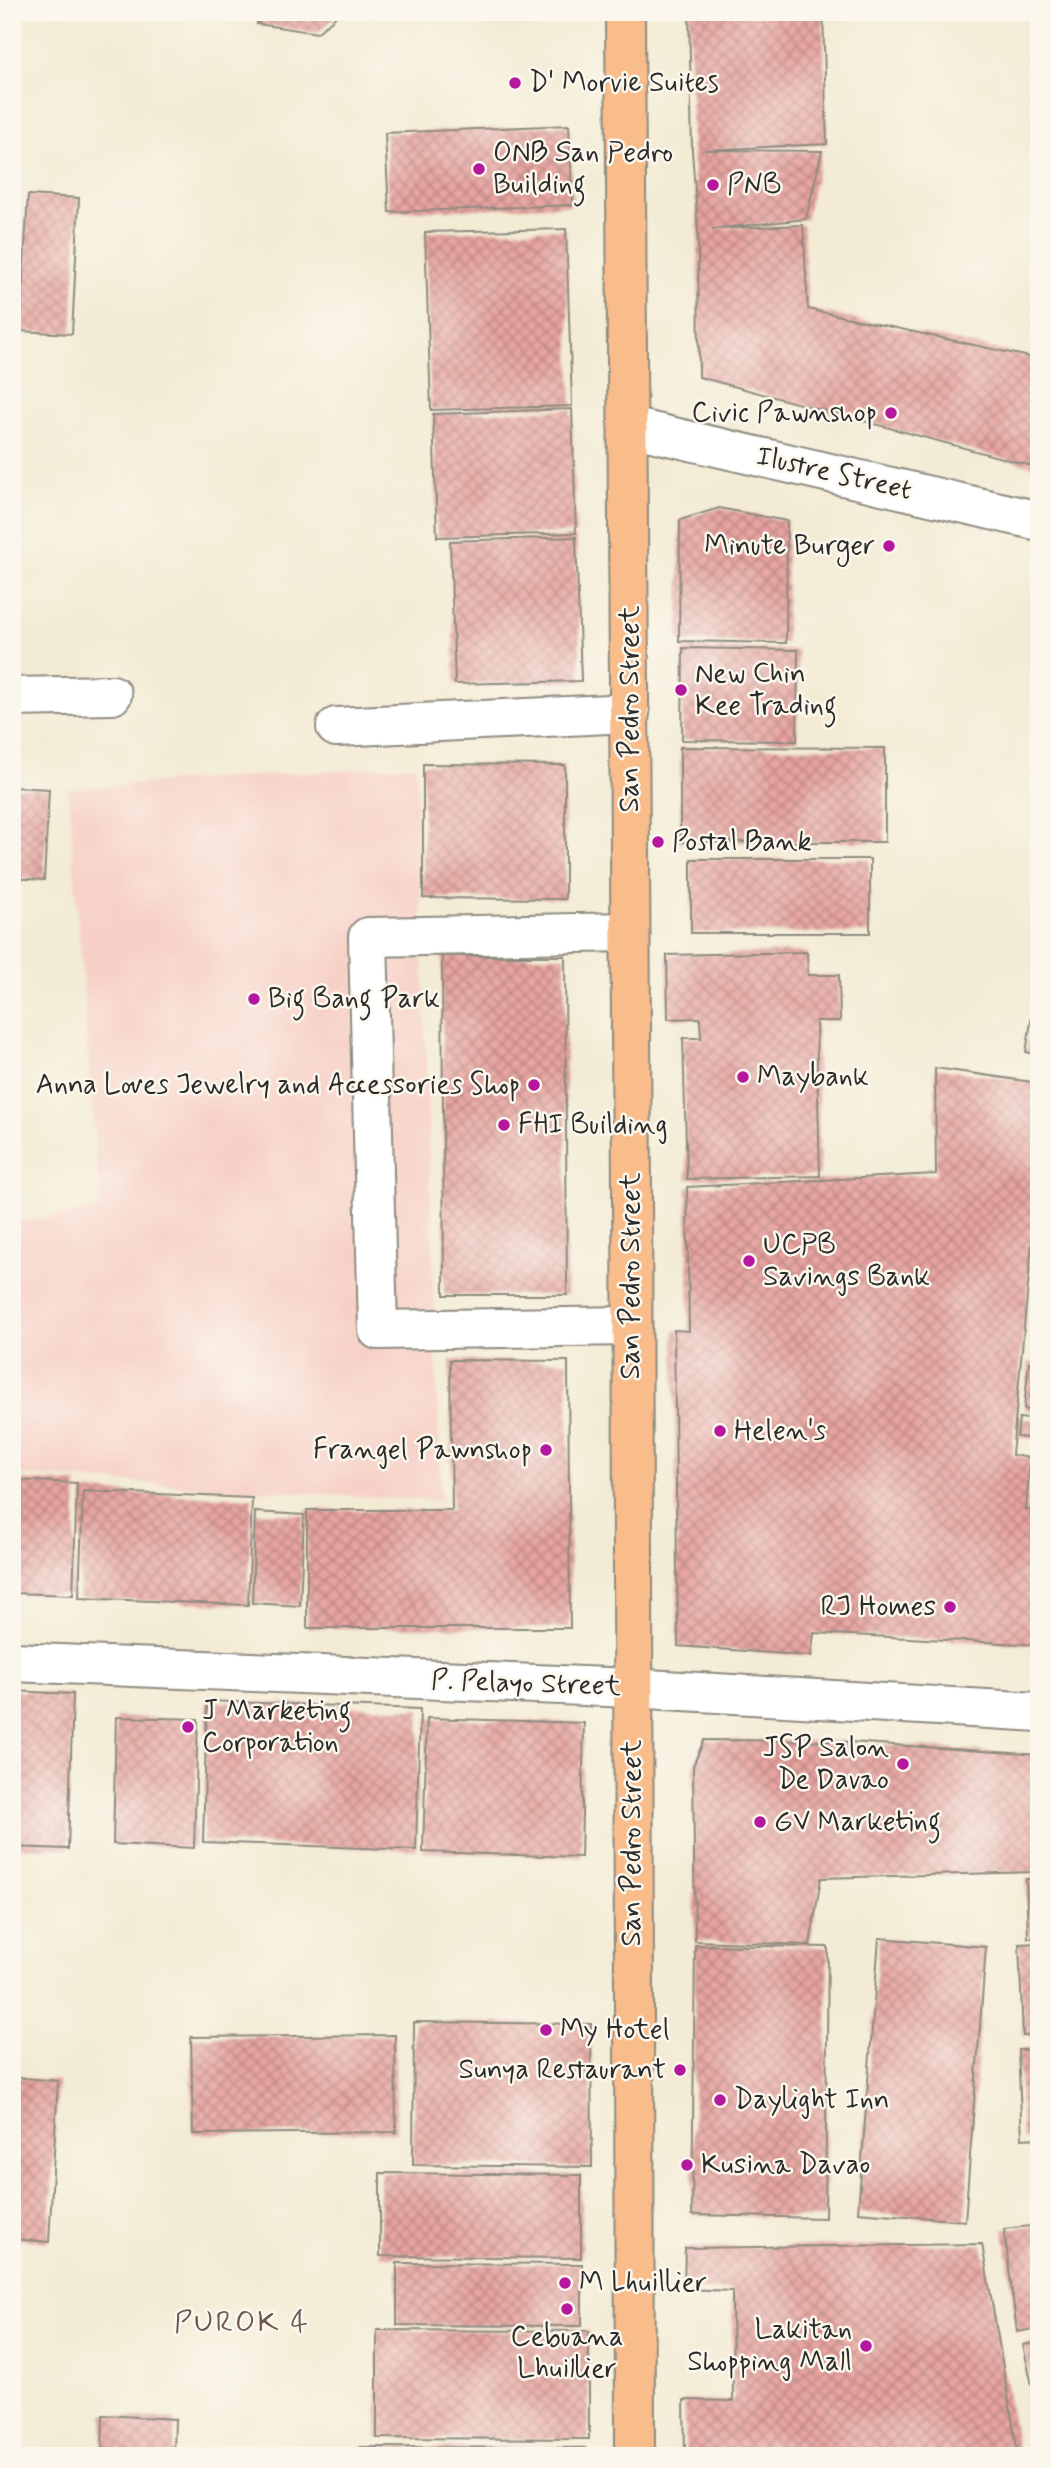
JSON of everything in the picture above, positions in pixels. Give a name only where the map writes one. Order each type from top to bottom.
[{"type":"main road","name":"San Pedro Street","points":[[625,12],[630,427],[631,1688],[635,2456]]},
{"type":"street","name":"Ilustre Street","points":[[630,427],[1039,521]]},
{"type":"street","points":[[12,697],[112,695]]},
{"type":"street","points":[[336,727],[630,713]]},
{"type":"street","points":[[630,932],[368,937],[378,1331],[631,1326]]},
{"type":"street","name":"P. Pelayo Street","points":[[12,1662],[631,1688],[1039,1712]]},
{"type":"shaded area","name":"Big Bang Park","points":[[416,765],[441,1501],[12,1475],[12,1223],[100,1209],[68,789]]},
{"type":"building","points":[[259,12],[341,12],[317,33],[257,24]]},
{"type":"building","points":[[689,12],[823,12],[827,144],[705,150],[822,151],[806,219],[712,229],[803,225],[808,309],[1039,359],[1039,468],[699,377],[698,230],[692,151]]},
{"type":"building","name":"ONB San Pedro Building","points":[[569,125],[573,205],[389,212],[385,133]]},
{"type":"building","points":[[28,195],[79,198],[72,334],[20,331]]},
{"type":"building","points":[[12,227],[18,227],[14,300],[12,300]]},
{"type":"building","points":[[566,229],[572,406],[431,410],[425,232]]},
{"type":"building","points":[[572,409],[576,533],[437,537],[433,414]]},
{"type":"building","points":[[719,508],[787,521],[786,643],[679,641],[680,520]]},
{"type":"building","points":[[576,537],[581,681],[455,684],[450,541]]},
{"type":"building","points":[[683,648],[798,650],[797,741],[682,740]]},
{"type":"building","points":[[680,747],[885,748],[885,842],[680,842]]},
{"type":"building","points":[[423,764],[565,765],[565,899],[423,898]]},
{"type":"building","points":[[12,787],[49,789],[44,880],[12,878]]},
{"type":"building","points":[[691,859],[870,859],[870,933],[691,933]]},
{"type":"building","points":[[807,952],[808,975],[839,975],[840,1021],[816,1021],[820,1176],[687,1179],[683,1038],[701,1038],[700,1018],[668,1019],[667,955]]},
{"type":"building","name":"FHI Building","points":[[442,956],[565,956],[567,1295],[444,1295]]},
{"type":"building","points":[[1037,986],[1039,987],[1039,1055],[1026,1052]]},
{"type":"building","points":[[935,1068],[1039,1083],[1039,1169],[1012,1455],[1030,1458],[1026,1510],[1039,1511],[1039,1645],[814,1633],[811,1656],[678,1646],[674,1330],[689,1331],[687,1187],[936,1174]]},
{"type":"building","points":[[450,1360],[568,1361],[570,1628],[307,1628],[307,1510],[452,1510]]},
{"type":"building","points":[[1029,1362],[1039,1364],[1039,1412],[1024,1409]]},
{"type":"building","points":[[1019,1418],[1039,1420],[1039,1507],[1032,1507],[1036,1439],[1017,1437]]},
{"type":"building","points":[[12,1480],[77,1483],[73,1595],[12,1593]]},
{"type":"building","points":[[83,1491],[252,1498],[248,1605],[79,1598]]},
{"type":"building","points":[[255,1512],[304,1515],[300,1606],[252,1603]]},
{"type":"building","points":[[12,1691],[73,1694],[68,1849],[12,1847]]},
{"type":"building","points":[[207,1701],[420,1709],[416,1850],[203,1842]]},
{"type":"building","points":[[116,1717],[198,1719],[194,1848],[113,1844]]},
{"type":"building","points":[[427,1718],[584,1723],[581,1857],[423,1852]]},
{"type":"building","points":[[704,1740],[835,1741],[1039,1755],[1039,1872],[821,1878],[810,1945],[695,1941],[693,1766]]},
{"type":"building","points":[[1039,1878],[1039,1938],[1028,1938],[1026,1879]]},
{"type":"building","points":[[879,1938],[986,1947],[965,2221],[858,2212]]},
{"type":"building","points":[[1039,1943],[1039,2035],[1023,2036],[1019,1944]]},
{"type":"building","points":[[695,1945],[828,1947],[825,2218],[692,2215]]},
{"type":"building","points":[[414,2022],[591,2024],[592,2167],[413,2165]]},
{"type":"building","points":[[395,2035],[396,2132],[193,2134],[191,2037]]},
{"type":"building","points":[[1039,2049],[1039,2138],[1022,2139],[1018,2050]]},
{"type":"building","points":[[12,2077],[58,2081],[49,2242],[12,2239]]},
{"type":"building","points":[[1039,2159],[1039,2206],[1037,2206],[1032,2160]]},
{"type":"building","points":[[380,2173],[581,2175],[581,2258],[380,2256]]},
{"type":"building","points":[[1039,2225],[1039,2328],[1017,2332],[1004,2229]]},
{"type":"building","name":"Lakitan Shopping Mall","points":[[982,2244],[1018,2455],[685,2454],[684,2400],[733,2401],[732,2291],[684,2289],[685,2248]]},
{"type":"building","points":[[397,2263],[582,2264],[582,2326],[397,2325]]},
{"type":"building","points":[[377,2330],[589,2331],[589,2439],[377,2438]]},
{"type":"building","points":[[1039,2342],[1039,2412],[1038,2412],[1023,2345]]},
{"type":"building","points":[[103,2415],[175,2419],[174,2456],[102,2456]]},
{"type":"building","points":[[360,2447],[586,2448],[586,2456],[360,2456]]},
{"type":"place","name":"D' Morvie Suites","points":[[515,83]]},
{"type":"place","name":"ONB San Pedro Building","points":[[479,169]]},
{"type":"place","name":"PNB","points":[[713,185]]},
{"type":"place","name":"Civic Pawnshop","points":[[891,413]]},
{"type":"place","name":"Minute Burger","points":[[889,546]]},
{"type":"place","name":"New Chin Kee Trading","points":[[681,690]]},
{"type":"place","name":"Postal Bank","points":[[658,842]]},
{"type":"place","name":"Big Bang Park","points":[[254,999]]},
{"type":"place","name":"Maybank","points":[[743,1077]]},
{"type":"place","name":"Anna Loves Jewelry and Accessories Shop","points":[[534,1085]]},
{"type":"place","name":"FHI Building","points":[[504,1125]]},
{"type":"place","name":"UCPB Savings Bank","points":[[749,1261]]},
{"type":"place","name":"Helen's","points":[[720,1431]]},
{"type":"place","name":"Frangel Pawnshop","points":[[546,1450]]},
{"type":"place","name":"RJ Homes","points":[[950,1607]]},
{"type":"place","name":"J Marketing Corporation","points":[[188,1727]]},
{"type":"place","name":"JSP Salon De Davao","points":[[903,1764]]},
{"type":"place","name":"GV Marketing","points":[[760,1822]]},
{"type":"place","name":"My Hotel","points":[[546,2030]]},
{"type":"place","name":"Sunya Restaurant","points":[[680,2070]]},
{"type":"place","name":"Daylight Inn","points":[[720,2100]]},
{"type":"place","name":"Kusina Davao","points":[[687,2165]]},
{"type":"place","name":"M Lhuillier","points":[[565,2283]]},
{"type":"place","name":"Cebuana Lhuillier","points":[[567,2309]]},
{"type":"place","name":"Lakitan Shopping Mall","points":[[866,2346]]},
{"type":"district","name":"PUROK 4","points":[[242,2322]]}]
